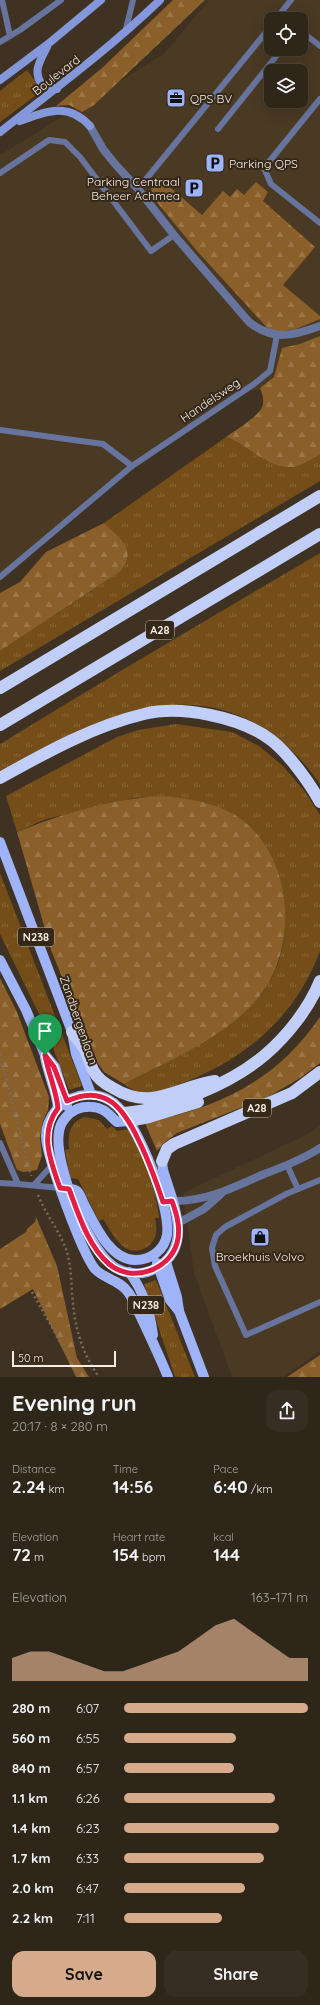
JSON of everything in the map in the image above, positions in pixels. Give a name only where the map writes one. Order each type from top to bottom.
[{"type":"highway","name":"A28","points":[[0,688],[320,496]]},
{"type":"highway","name":"A28","points":[[0,726],[320,534]]},
{"type":"highway","name":"A28","points":[[0,682],[63,650]]},
{"type":"highway","points":[[0,778],[92,731],[145,713],[188,711],[232,719],[271,740],[299,770],[320,802]]},
{"type":"highway","points":[[127,1117],[200,1093],[226,1079],[265,1054],[279,1041],[310,1001],[320,981]]},
{"type":"highway","points":[[72,1032],[86,1052],[93,1070],[99,1078],[120,1092],[134,1099],[146,1100],[164,1096],[198,1084],[226,1079]]},
{"type":"highway","name":"A28","points":[[162,1161],[167,1150],[174,1144],[292,1093],[320,1072]]},
{"type":"main road","points":[[0,80],[48,44],[101,0]]},
{"type":"main road","name":"Boulevard","points":[[0,132],[57,90],[124,34],[160,0]]},
{"type":"main road","points":[[48,44],[37,67],[38,78],[44,87],[57,90]]},
{"type":"main road","points":[[10,124],[40,113],[63,110],[75,113],[90,126]]},
{"type":"main road","name":"Zandbergenlaan","points":[[0,842],[72,1032],[76,1054],[91,1094]]},
{"type":"main road","points":[[0,960],[26,1010],[45,1055],[54,1067],[67,1101],[69,1114],[77,1109],[92,1107],[104,1110],[117,1122],[127,1117]]},
{"type":"main road","points":[[45,1055],[47,1070],[57,1099],[58,1108]]},
{"type":"main road","points":[[91,1094],[106,1098],[116,1104],[127,1117],[178,1223],[177,1242],[173,1253],[162,1265]]},
{"type":"main road","name":"N238","points":[[91,1094],[75,1097],[67,1101],[58,1108],[51,1118],[46,1135],[52,1165],[100,1253],[110,1265],[129,1272],[146,1272],[162,1265]]},
{"type":"main road","name":"N238","points":[[69,1114],[60,1126],[58,1139],[65,1188],[74,1224],[94,1268],[101,1274],[118,1282],[132,1298],[154,1342],[168,1377]]},
{"type":"main road","points":[[154,1255],[163,1246],[166,1236],[167,1202],[162,1161]]},
{"type":"main road","name":"N238","points":[[65,1188],[78,1193],[97,1228],[117,1254],[135,1260],[154,1255],[162,1265],[177,1297],[179,1311],[204,1377]]},
{"type":"main road","name":"N238","points":[[129,1272],[140,1289],[148,1311],[154,1342]]},
{"type":"street","points":[[90,126],[102,148],[249,322],[260,329],[277,335],[296,334],[320,326]]},
{"type":"street","points":[[167,1202],[186,1200],[223,1192],[287,1165],[320,1148]]},
{"type":"street","points":[[178,1223],[204,1208],[223,1192]]},
{"type":"lane","points":[[2,0],[10,36]]},
{"type":"lane","points":[[0,42],[60,0]]},
{"type":"lane","points":[[124,34],[133,0]]},
{"type":"lane","points":[[282,12],[291,0]]},
{"type":"lane","points":[[138,189],[264,35]]},
{"type":"lane","points":[[308,37],[320,46]]},
{"type":"lane","points":[[218,128],[276,56]]},
{"type":"lane","points":[[320,99],[264,168],[271,184],[320,223]]},
{"type":"lane","points":[[0,173],[49,140],[65,142],[80,157],[151,251],[174,234]]},
{"type":"lane","name":"Handelsweg","points":[[0,577],[132,466],[254,384],[270,371],[277,335]]},
{"type":"lane","points":[[0,430],[103,444],[132,466]]},
{"type":"lane","points":[[0,1143],[18,1184]]},
{"type":"lane","points":[[34,1185],[52,1165]]},
{"type":"lane","points":[[287,1165],[298,1189]]},
{"type":"lane","points":[[320,1180],[298,1189],[225,1227],[216,1235],[212,1248],[214,1260],[246,1335],[320,1302]]},
{"type":"lane","points":[[0,1183],[65,1188]]},
{"type":"path","points":[[0,1054],[26,1163],[43,1206],[67,1252],[70,1268],[74,1318],[80,1344],[89,1363],[99,1377]]},
{"type":"path","points":[[32,1292],[80,1377]]},
{"type":"shaded area","points":[[209,0],[320,0],[320,365],[289,385],[244,392],[132,466],[0,582],[0,155],[164,54]]},
{"type":"shaded area","points":[[320,1125],[320,1351],[284,1377],[232,1377],[194,1273],[183,1193],[308,1134]]},
{"type":"green space","points":[[173,0],[205,0],[94,105],[82,112],[69,105],[56,106],[102,68]]},
{"type":"green space","points":[[27,70],[42,91],[0,122],[0,91]]},
{"type":"green space","points":[[157,176],[202,215],[223,191],[230,197],[237,189],[244,195],[256,182],[268,192],[263,201],[315,247],[283,285],[320,316],[320,319],[296,329],[272,333],[197,251],[151,195],[152,184]]},
{"type":"green space","points":[[320,336],[320,455],[301,465],[291,467],[281,466],[271,463],[226,437],[258,413],[263,404],[260,388],[274,377],[282,348],[300,344]]},
{"type":"green space","points":[[226,437],[271,463],[281,466],[291,467],[301,465],[320,455],[320,481],[0,671],[0,651],[121,571],[128,556],[125,544],[104,523]]},
{"type":"green space","points":[[104,523],[125,544],[128,556],[121,571],[0,651],[0,593],[20,582],[46,552]]},
{"type":"green space","points":[[320,553],[320,784],[304,763],[286,745],[266,730],[244,718],[221,710],[197,705],[172,705],[145,710],[0,778],[0,744]]},
{"type":"green space","points":[[176,724],[232,732],[259,746],[283,766],[305,792],[320,815],[320,951],[310,975],[297,997],[282,1016],[245,1050],[224,1064],[201,1075],[163,1090],[144,1093],[131,1089],[124,1084],[177,1057],[213,1035],[245,1011],[258,998],[266,987],[278,963],[284,937],[285,910],[276,869],[265,847],[250,829],[232,815],[212,805],[188,799],[163,797],[136,798],[47,819],[17,832],[6,796],[117,737],[138,730]]},
{"type":"green space","points":[[159,796],[202,802],[223,809],[242,820],[259,837],[272,858],[281,881],[285,906],[285,931],[280,955],[271,978],[258,998],[245,1012],[230,1025],[196,1047],[124,1084],[104,1072],[97,1062],[51,950],[17,832],[51,819],[87,808],[123,800]]},
{"type":"green space","points":[[0,873],[82,1086],[69,1090],[44,1024],[0,934]]},
{"type":"green space","points":[[0,978],[17,1012],[49,1097],[48,1110],[43,1121],[40,1138],[42,1155],[37,1170],[23,1172],[17,1170],[0,1124]]},
{"type":"green space","points":[[320,1017],[320,1063],[300,1078],[268,1097],[177,1133],[164,1143],[157,1151],[145,1123],[198,1109],[244,1088],[285,1058],[303,1039]]},
{"type":"green space","points":[[85,1117],[99,1120],[107,1129],[112,1126],[117,1131],[129,1129],[140,1151],[152,1183],[159,1218],[155,1218],[156,1234],[154,1239],[148,1247],[139,1251],[129,1250],[124,1247],[112,1234],[103,1219],[99,1221],[78,1179],[70,1178],[65,1150],[69,1149],[69,1134],[73,1126],[80,1119]]},
{"type":"green space","points":[[36,1217],[57,1266],[77,1358],[89,1377],[76,1377],[33,1289],[0,1309],[0,1249],[26,1232],[27,1229],[35,1222]]},
{"type":"green space","points":[[156,1280],[195,1377],[175,1377],[144,1284]]},
{"type":"green space","points":[[320,1355],[320,1377],[287,1377]]},
{"type":"place","name":"QPS BV","points":[[176,98]]},
{"type":"place","name":"Parking QPS","points":[[215,163]]},
{"type":"place","name":"Parking Centraal Beheer Achmea","points":[[194,188]]},
{"type":"place","name":"Broekhuis Volvo","points":[[260,1237]]},
{"type":"route","points":[[45,1055],[54,1067],[67,1101],[75,1097],[91,1094],[106,1098],[116,1104],[124,1113],[150,1163],[163,1202],[172,1201],[179,1233],[173,1253],[166,1262],[158,1268],[146,1272],[134,1273],[122,1271],[110,1265],[91,1239],[69,1189],[60,1188],[46,1143],[47,1128],[51,1118],[58,1108],[57,1099],[47,1070],[45,1055]]}]
